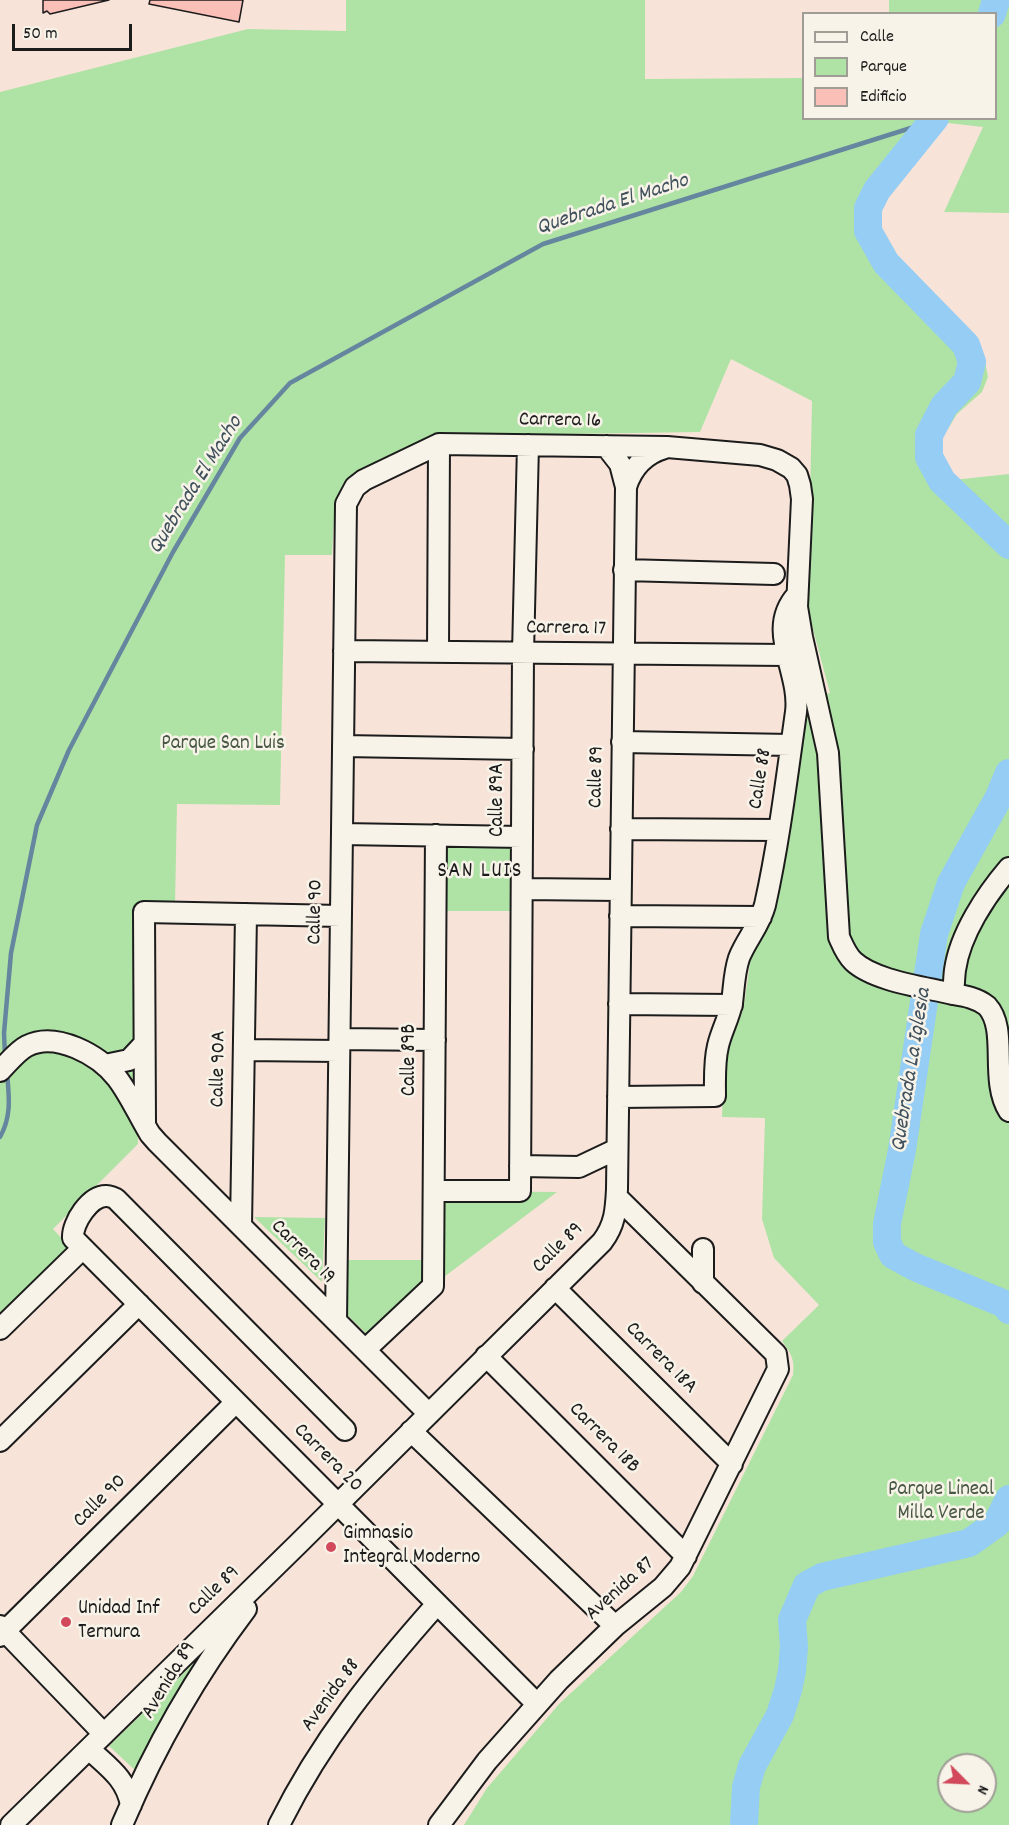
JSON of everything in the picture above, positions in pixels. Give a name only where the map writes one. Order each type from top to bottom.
[{"type":"street","name":"Carrera 16","points":[[346,504],[355,486],[364,480],[439,444],[667,447],[760,455],[777,460],[790,468]]},
{"type":"street","points":[[438,652],[439,444]]},
{"type":"street","name":"Calle 89A","points":[[434,1191],[520,1191],[528,445]]},
{"type":"street","name":"Calle 89","points":[[12,1825],[602,1242],[615,1219],[626,487],[620,464],[606,446]]},
{"type":"street","name":"Calle 89","points":[[626,487],[634,469],[641,461],[657,450],[667,447]]},
{"type":"street","name":"Calle 88","points":[[618,1097],[714,1096],[717,1048],[732,1005],[738,962],[761,917],[791,745],[797,694],[784,642],[784,614],[789,603],[797,595],[802,499],[797,475],[790,468]]},
{"type":"street","name":"Calle 90","points":[[336,1321],[346,504]]},
{"type":"street","points":[[624,570],[774,574]]},
{"type":"street","points":[[797,595],[802,637],[828,753],[839,937],[848,955],[863,968],[878,975],[979,1001],[994,1013],[998,1023],[1001,1096],[1009,1111]]},
{"type":"street","name":"Carrera 17","points":[[344,651],[787,655]]},
{"type":"street","points":[[622,742],[791,745]]},
{"type":"street","points":[[343,746],[523,749]]},
{"type":"street","points":[[621,829],[778,830]]},
{"type":"street","points":[[342,834],[522,837]]},
{"type":"street","name":"Calle 89B","points":[[365,1350],[433,1286],[436,835]]},
{"type":"street","points":[[946,992],[969,929],[989,895],[1009,868]]},
{"type":"street","points":[[522,889],[620,890]]},
{"type":"street","points":[[145,1125],[144,912],[341,916]]},
{"type":"street","name":"Calle 90A","points":[[241,1226],[246,914]]},
{"type":"street","points":[[620,916],[761,917]]},
{"type":"street","points":[[619,1004],[732,1005]]},
{"type":"street","points":[[244,1050],[435,1040]]},
{"type":"street","points":[[0,1071],[27,1046],[42,1043],[64,1043],[85,1052],[105,1065],[129,1060],[144,1044]]},
{"type":"street","name":"Carrera 19","points":[[105,1065],[117,1079],[157,1142],[429,1414]]},
{"type":"street","points":[[520,1166],[579,1167],[617,1149]]},
{"type":"street","points":[[0,1329],[83,1248],[73,1238],[72,1231],[76,1220],[88,1206],[102,1197],[116,1198],[345,1430]]},
{"type":"street","points":[[617,1197],[703,1282]]},
{"type":"street","name":"Carrera 20","points":[[83,1248],[537,1704]]},
{"type":"street","points":[[703,1249],[703,1282]]},
{"type":"street","name":"Avenida 87","points":[[439,1825],[487,1761],[537,1704],[615,1626],[663,1587],[680,1567],[775,1378],[778,1369],[776,1354],[703,1282]]},
{"type":"street","name":"Carrera 18A","points":[[555,1288],[732,1464]]},
{"type":"street","points":[[0,1441],[139,1304]]},
{"type":"street","name":"Carrera 18B","points":[[486,1356],[686,1556]]},
{"type":"street","name":"Calle 90","points":[[2,1631],[236,1402]]},
{"type":"street","points":[[411,1431],[615,1626]]},
{"type":"street","name":"Avenida 89","points":[[122,1825],[153,1758],[205,1668],[240,1616],[298,1544]]},
{"type":"street","name":"Avenida 88","points":[[279,1825],[312,1766],[356,1699],[437,1604]]},
{"type":"street","points":[[2,1631],[104,1734]]},
{"type":"street","points":[[89,1749],[121,1779],[128,1792],[131,1805]]},
{"type":"green space","points":[[346,0],[645,0],[645,79],[802,78],[802,120],[997,120],[997,12],[889,12],[889,0],[1009,0],[1009,213],[944,212],[983,127],[948,123],[883,203],[878,233],[893,259],[984,356],[988,377],[982,392],[957,414],[941,440],[939,460],[953,480],[1009,474],[1009,1825],[464,1825],[487,1788],[560,1703],[681,1592],[693,1576],[793,1375],[792,1357],[782,1341],[819,1305],[774,1258],[762,1219],[765,1118],[722,1117],[724,1055],[745,999],[750,962],[764,929],[780,866],[803,740],[807,698],[830,693],[810,618],[808,597],[812,401],[731,359],[700,432],[433,436],[348,478],[340,493],[334,519],[332,555],[285,555],[280,805],[177,804],[175,906],[136,905],[138,1144],[53,1229],[72,1249],[0,1319],[0,92],[248,29],[346,31]]},
{"type":"green space","points":[[442,838],[516,838],[516,911],[442,911]]},
{"type":"green space","points":[[439,1191],[557,1192],[440,1280]]},
{"type":"green space","points":[[254,1217],[325,1218],[322,1282]]},
{"type":"green space","points":[[343,1260],[433,1260],[433,1286],[374,1341],[341,1309]]},
{"type":"green space","points":[[195,1662],[164,1717],[137,1772],[109,1746]]},
{"type":"building","points":[[43,0],[109,0],[50,14],[47,11],[43,13]]},
{"type":"building","points":[[150,0],[243,0],[239,22],[149,4]]},
{"type":"waterway","name":"Quebrada La Iglesia","points":[[993,12],[996,0]]},
{"type":"waterway","name":"Quebrada La Iglesia","points":[[933,120],[877,190],[868,208],[868,231],[886,263],[966,345],[972,362],[967,382],[944,406],[929,435],[929,457],[942,481],[1009,545]]},
{"type":"waterway","name":"Quebrada El Macho","points":[[5,1056],[4,1033],[11,953],[37,825],[69,750],[173,552],[240,438],[290,383],[543,244],[933,121]]},
{"type":"waterway","name":"Quebrada La Iglesia","points":[[1009,773],[999,797],[951,883],[934,934],[902,1150],[887,1224],[887,1242],[893,1255],[915,1267],[1005,1304],[1009,1310]]},
{"type":"waterway","name":"Quebrada El Macho","points":[[0,1137],[8,1114],[7,1073]]},
{"type":"waterway","name":"Quebrada La Iglesia","points":[[744,1825],[746,1787],[752,1766],[780,1715],[788,1690],[794,1647],[792,1620],[807,1585],[822,1577],[969,1543],[997,1523],[1009,1499]]},
{"type":"place","name":"Gimnasio Integral Moderno","points":[[331,1547]]},
{"type":"place","name":"Unidad Inf Ternura","points":[[66,1622]]},
{"type":"district","name":"SAN LUIS","points":[[480,873]]},
{"type":"park label","name":"Parque San Luis","points":[[223,745]]},
{"type":"park label","name":"Parque Lineal Milla Verde","points":[[941,1503]]}]
